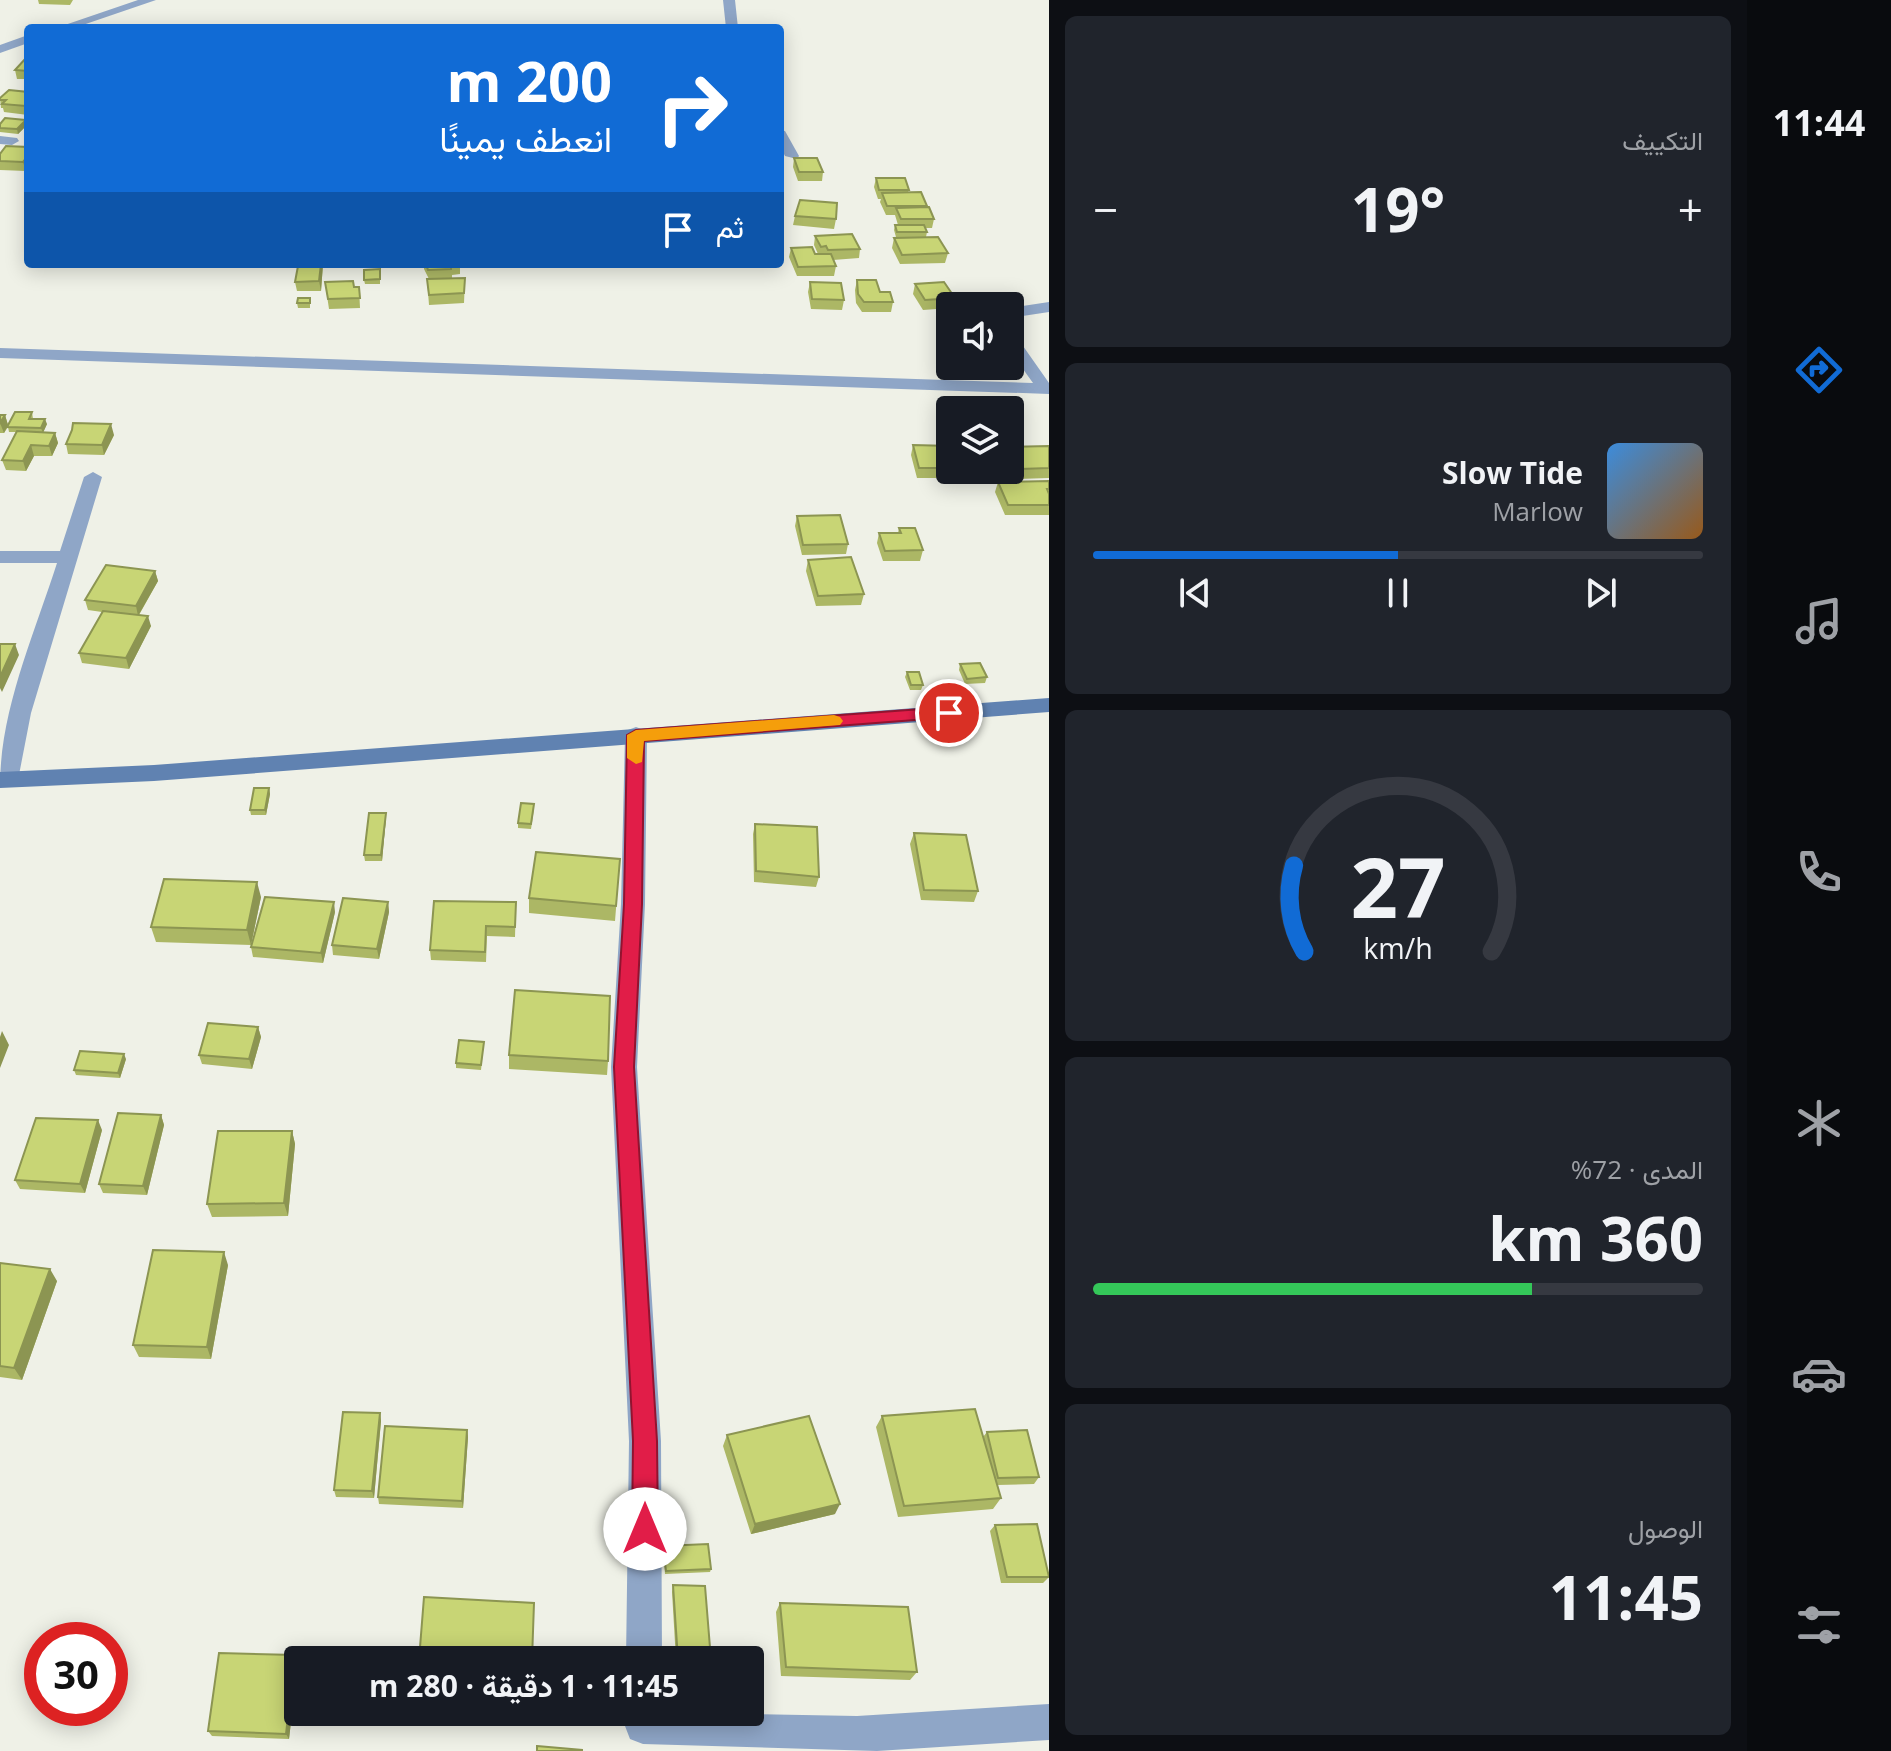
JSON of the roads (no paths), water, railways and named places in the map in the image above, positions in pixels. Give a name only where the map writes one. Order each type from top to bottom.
[{"type":"street","points":[[75,24],[150,0]]},
{"type":"street","points":[[729,0],[732,24]]},
{"type":"street","points":[[0,49],[24,40]]},
{"type":"street","points":[[784,141],[792,156]]},
{"type":"street","points":[[1024,311],[1049,307]]},
{"type":"street","points":[[0,353],[1047,389]]},
{"type":"street","points":[[1024,358],[1047,389]]},
{"type":"street","points":[[93,477],[20,713],[4,780],[154,773],[636,735],[1047,708]]},
{"type":"street","points":[[0,557],[68,557]]},
{"type":"street","points":[[636,735],[633,904],[624,1067],[645,1441],[644,1646]]},
{"type":"street","points":[[643,1730],[857,1734],[1049,1722]]}]
